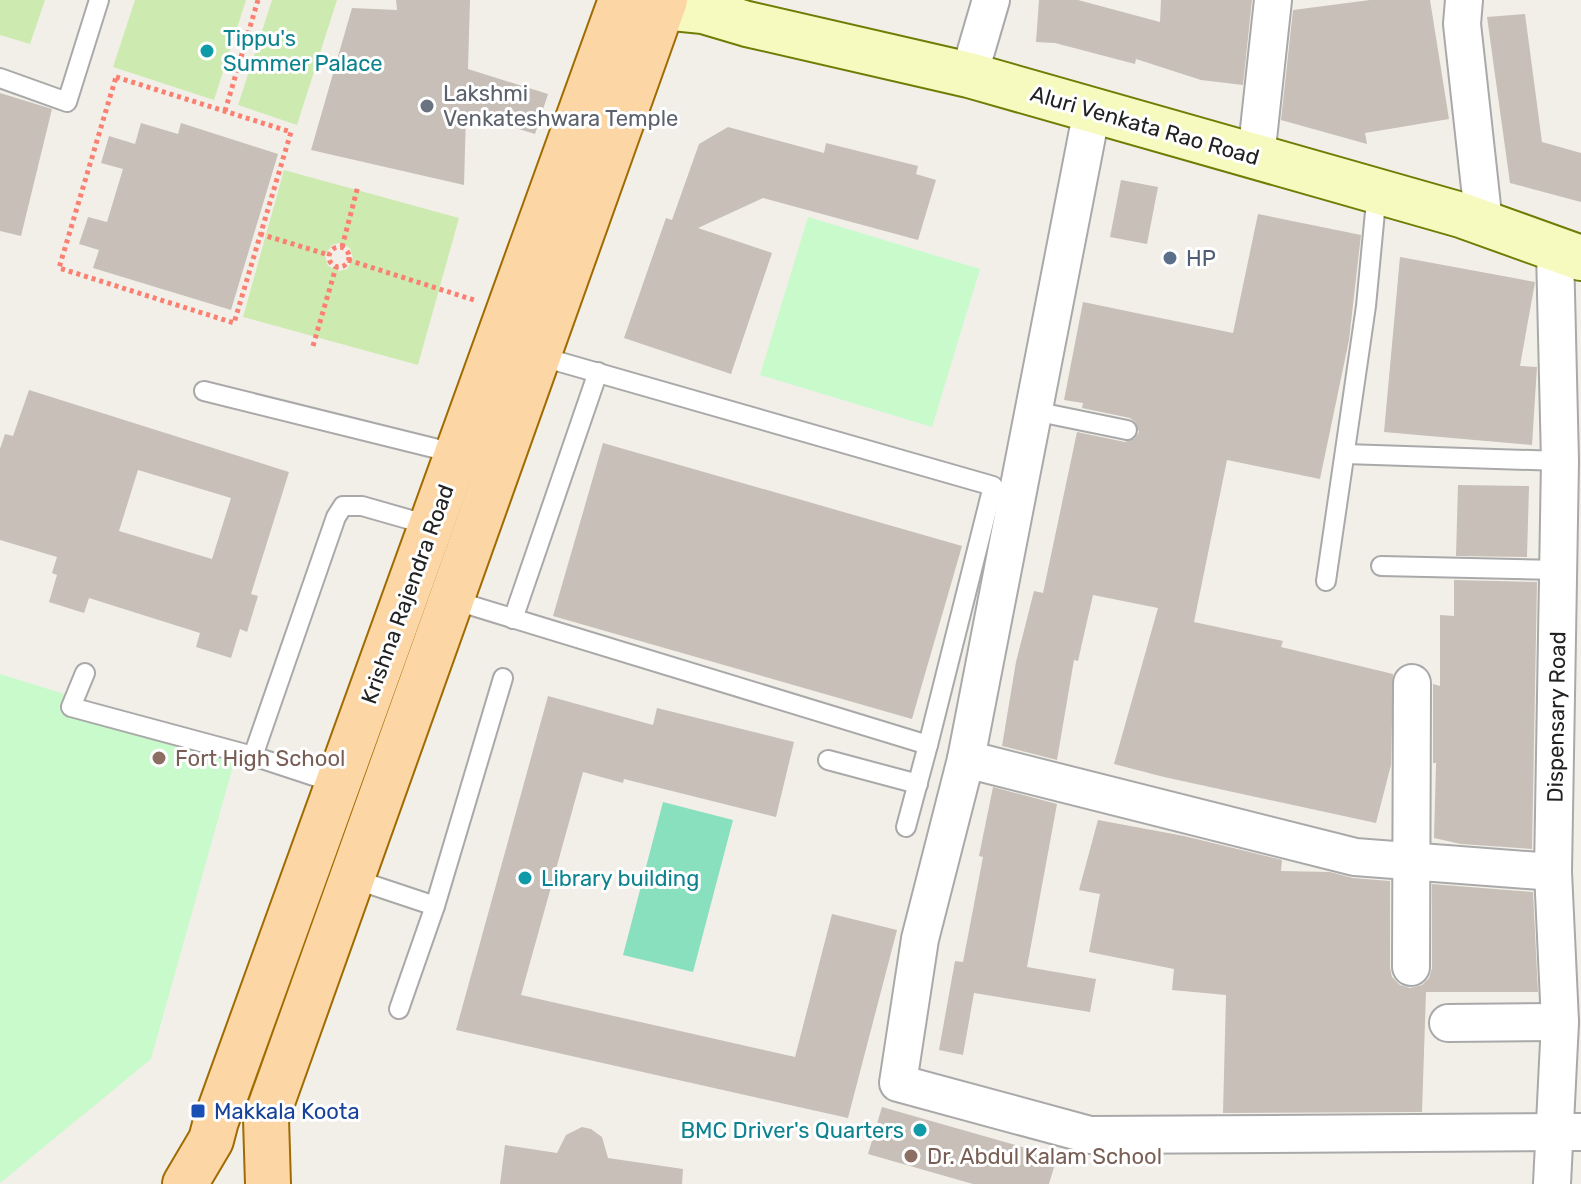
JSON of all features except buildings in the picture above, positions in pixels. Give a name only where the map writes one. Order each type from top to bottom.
[{"type":"main road","name":"Aluri Venkata Rao Road","points":[[663,3],[969,75],[1377,191],[1568,254]]},
{"type":"main road","name":"Krishna Rajendra Road","points":[[268,1184],[266,1119],[331,871],[338,784],[458,454],[517,349],[663,3]]},
{"type":"main road","name":"Krishna Rajendra Road","points":[[185,1184],[211,1140],[216,1121],[453,600],[517,349]]},
{"type":"street","points":[[969,75],[991,0]]},
{"type":"street","points":[[1256,157],[1273,0]]},
{"type":"street","points":[[1464,0],[1462,24],[1484,224]]},
{"type":"street","points":[[1092,110],[966,759],[920,939],[898,1083],[1090,1135],[1567,1133]]},
{"type":"street","name":"Dispensary Road","points":[[1552,1184],[1567,1133],[1553,872],[1569,727],[1558,570],[1570,464],[1568,254]]},
{"type":"street","points":[[1411,967],[1412,683]]},
{"type":"street","points":[[966,759],[1355,857],[1553,872]]},
{"type":"street","points":[[1448,1023],[1560,1022]]},
{"type":"lane","points":[[0,78],[67,102],[99,0]]},
{"type":"lane","points":[[1326,581],[1366,306],[1377,191]]},
{"type":"lane","points":[[517,349],[993,486],[906,827]]},
{"type":"lane","points":[[513,619],[598,372]]},
{"type":"lane","points":[[204,391],[458,454]]},
{"type":"lane","points":[[1034,411],[1127,430]]},
{"type":"lane","points":[[1345,454],[1570,464]]},
{"type":"lane","points":[[253,756],[336,517],[343,506],[362,506],[432,526]]},
{"type":"lane","points":[[1381,566],[1558,570]]},
{"type":"lane","points":[[453,600],[928,745]]},
{"type":"lane","points":[[85,673],[71,707],[253,756],[338,784]]},
{"type":"lane","points":[[399,1009],[435,906],[503,678]]},
{"type":"lane","points":[[828,760],[918,784]]},
{"type":"lane","points":[[331,871],[435,906]]},
{"type":"path","points":[[225,111],[258,0]]},
{"type":"path","points":[[116,77],[225,111],[291,132],[234,323],[59,268],[116,77]]},
{"type":"path","points":[[342,247],[358,186]]},
{"type":"path","points":[[260,234],[329,255]]},
{"type":"path","points":[[342,247],[348,253],[348,260],[344,266],[336,267],[331,264],[329,255],[334,248],[342,247]]},
{"type":"path","points":[[348,260],[479,302]]},
{"type":"path","points":[[313,346],[336,267]]},
{"type":"green space","points":[[0,0],[45,0],[30,44],[0,35]]},
{"type":"green space","points":[[135,0],[246,0],[214,100],[113,67]]},
{"type":"green space","points":[[272,0],[337,0],[297,125],[238,105]]},
{"type":"green space","points":[[284,170],[459,218],[418,365],[243,317]],"holes":[[[339,243],[350,248],[353,259],[347,269],[339,271],[328,266],[325,255],[332,245]]]},
{"type":"green space","points":[[808,217],[980,269],[932,427],[760,375]]},
{"type":"green space","points":[[0,674],[238,748],[151,1059],[0,1183]]},
{"type":"green space","points":[[663,802],[733,820],[693,972],[623,955]]},
{"type":"place","name":"Tippu's Summer Palace","points":[[207,51]]},
{"type":"place","name":"Lakshmi Venkateshwara Temple","points":[[427,106]]},
{"type":"place","name":"HP","points":[[1170,258]]},
{"type":"place","name":"Fort High School","points":[[159,758]]},
{"type":"place","name":"Library building","points":[[525,878]]},
{"type":"place","name":"Makkala Koota","points":[[198,1111]]},
{"type":"place","name":"BMC Driver's Quarters","points":[[920,1130]]},
{"type":"place","name":"Dr. Abdul Kalam School","points":[[911,1156]]}]
